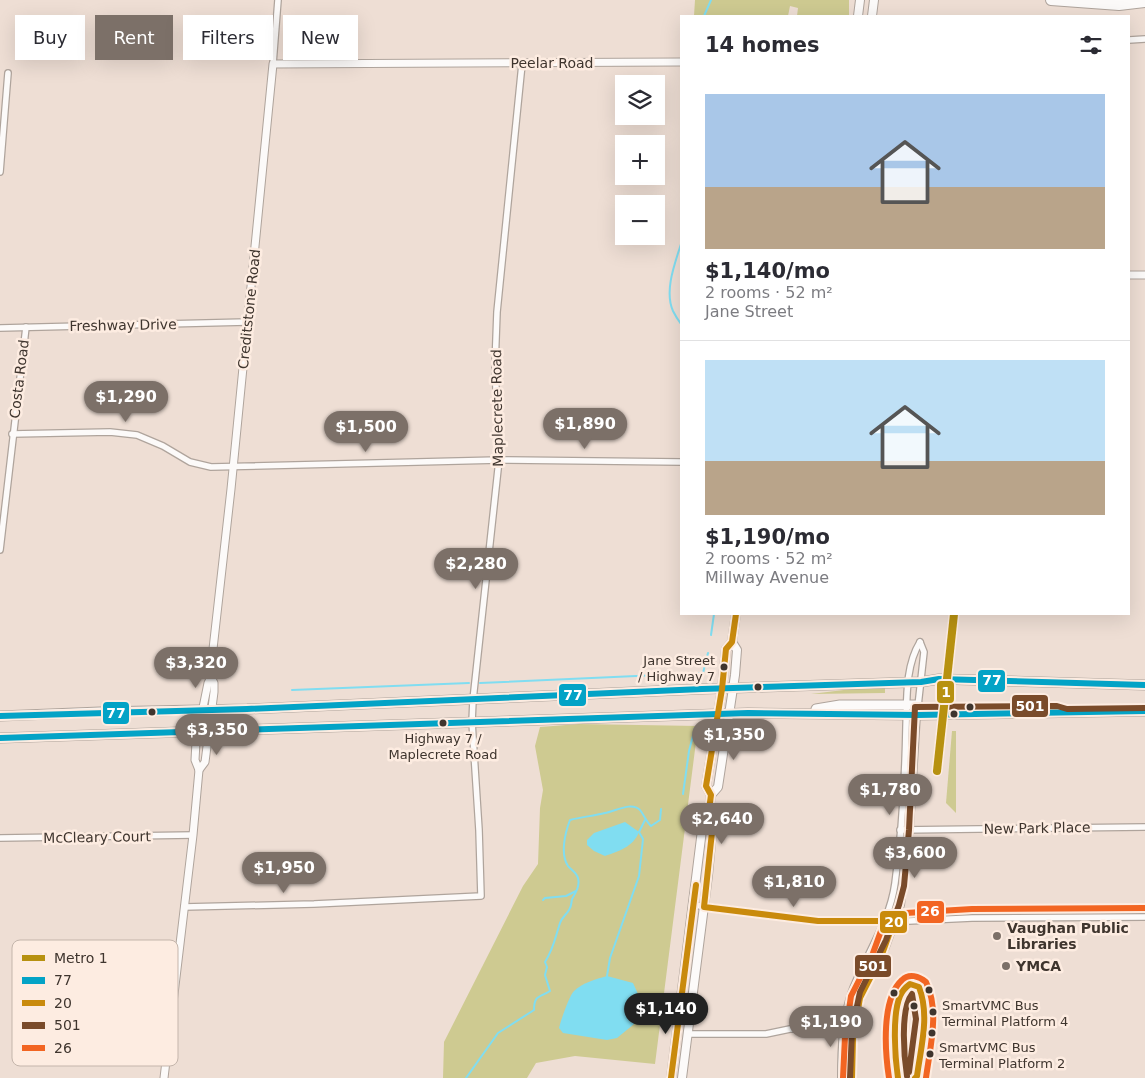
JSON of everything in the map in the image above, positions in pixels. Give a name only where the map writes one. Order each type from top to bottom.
[{"type":"highway","points":[[1051,0],[1119,6],[1145,2]]},
{"type":"main road","points":[[858,15],[860,0]]},
{"type":"main road","points":[[872,15],[874,0]]},
{"type":"main road","points":[[672,1078],[702,830],[708,817],[711,795],[706,786],[722,689],[726,648],[732,642],[736,615]]},
{"type":"main road","points":[[711,795],[718,788],[730,715],[737,650],[732,642]]},
{"type":"main road","points":[[0,716],[473,700],[921,682],[939,679],[1145,685]]},
{"type":"main road","points":[[796,713],[840,705],[918,705]]},
{"type":"main road","points":[[0,738],[796,713],[917,715],[1145,711]]},
{"type":"main road","points":[[682,1078],[712,832],[708,817]]},
{"type":"street","name":"Creditstone Road","points":[[178,958],[199,770],[195,760],[198,732],[214,683],[211,677],[213,648],[233,466],[278,0]]},
{"type":"street","points":[[1130,40],[1145,40]]},
{"type":"street","name":"Peelar Road","points":[[273,64],[680,62]]},
{"type":"street","name":"Maplecrete Road","points":[[184,907],[482,896],[472,722],[473,700],[499,460],[495,366],[497,312],[522,64]]},
{"type":"street","points":[[0,172],[8,73]]},
{"type":"street","points":[[1130,274],[1145,275]]},
{"type":"street","name":"Freshway Drive","points":[[0,328],[247,322]]},
{"type":"street","name":"Costa Road","points":[[0,550],[12,434],[26,327]]},
{"type":"street","points":[[12,434],[110,432],[137,435],[158,443],[196,464],[211,466],[499,460],[680,462]]},
{"type":"street","points":[[841,1078],[843,1029],[852,989],[884,921],[891,903],[895,884],[909,681],[914,651],[920,642],[924,652],[917,715],[910,829],[901,905],[886,947],[866,983],[861,997],[852,1045],[852,1078]]},
{"type":"street","name":"Creditstone Road","points":[[199,770],[205,762],[209,732],[207,709]]},
{"type":"street","name":"New Park Place","points":[[900,830],[1145,827]]},
{"type":"street","name":"McCleary Court","points":[[0,838],[193,835]]},
{"type":"street","points":[[693,905],[818,921],[1145,917]]},
{"type":"street","points":[[688,1034],[766,1034],[790,1029],[843,1029]]},
{"type":"shaded area","points":[[695,0],[849,0],[849,15],[797,15],[798,8],[790,6],[788,15],[694,15]]},
{"type":"shaded area","points":[[868,687],[885,687],[885,693],[811,694]]},
{"type":"shaded area","points":[[579,724],[698,726],[655,1064],[575,1056],[536,1063],[527,1078],[443,1078],[444,1042],[523,886],[538,864],[540,808],[543,790],[535,746],[540,727]]},
{"type":"shaded area","points":[[952,731],[956,731],[956,813],[946,803]]},
{"type":"water","points":[[625,822],[639,832],[625,848],[605,856],[587,845],[587,840],[594,833]]},
{"type":"water","points":[[607,976],[633,983],[638,994],[642,1014],[639,1020],[617,1038],[607,1040],[563,1033],[559,1028],[563,1014],[574,991],[585,984]]},
{"type":"waterway","points":[[704,15],[711,0]]},
{"type":"waterway","points":[[680,247],[670,286],[673,311],[680,322]]},
{"type":"waterway","points":[[711,635],[714,615]]},
{"type":"waterway","points":[[480,683],[703,673],[708,653]]},
{"type":"waterway","points":[[292,690],[469,683]]},
{"type":"waterway","points":[[683,794],[689,751],[695,728]]},
{"type":"waterway","points":[[466,1078],[498,1033],[534,1010],[536,999],[550,991],[545,975],[547,967],[545,962],[561,921],[571,907],[578,884],[578,878],[568,866],[564,856],[565,837],[570,820],[632,807],[640,810],[651,826],[660,820],[661,809]]},
{"type":"waterway","points":[[607,976],[610,958],[639,876],[643,839],[639,832],[645,820]]},
{"type":"waterway","points":[[543,900],[545,898],[566,896],[576,891]]},
{"type":"metro line","name":"1","points":[[937,771],[954,615]]},
{"type":"transit line","name":"20","points":[[736,615],[732,642],[726,649],[722,689],[706,786],[711,795],[708,817],[712,832],[704,907],[818,921],[894,921],[881,957],[860,998],[853,1038],[852,1078]]},
{"type":"transit line","name":"77","points":[[0,716],[247,709],[702,689],[921,682],[939,679],[1145,685]]},
{"type":"transit line","name":"501","points":[[850,1078],[852,1030],[860,992],[886,940],[904,886],[909,830],[915,707],[1057,706],[1067,709],[1145,708]]},
{"type":"transit line","name":"77","points":[[0,738],[748,713],[917,715],[1145,711]]},
{"type":"transit line","name":"20","points":[[671,1078],[696,885]]},
{"type":"transit line","name":"26","points":[[843,1078],[845,1037],[851,996],[873,953],[886,917],[889,914],[972,909],[1145,908]]},
{"type":"transit line","name":"26","points":[[889,1078],[886,1054],[888,1013],[895,989],[902,980],[911,976],[926,982],[932,1005],[933,1029],[926,1078]]},
{"type":"transit line","name":"20","points":[[898,1078],[895,1048],[897,1004],[904,989],[910,984],[919,987],[924,1009],[922,1042],[917,1076],[915,1078]]},
{"type":"transit line","name":"501","points":[[907,1076],[904,1022],[908,1001],[912,994],[916,1019],[909,1072]]},
{"type":"place","name":"Jane Street / Highway 7","points":[[724,667]]},
{"type":"place","name":"Highway 7 / Maplecrete Road","points":[[443,723]]},
{"type":"place","name":"Vaughan Public Libraries","points":[[997,936]]},
{"type":"place","name":"YMCA","points":[[1006,966]]},
{"type":"place","name":"SmartVMC Bus Terminal Platform 4","points":[[933,1012]]},
{"type":"place","name":"SmartVMC Bus Terminal Platform 2","points":[[930,1054]]}]
